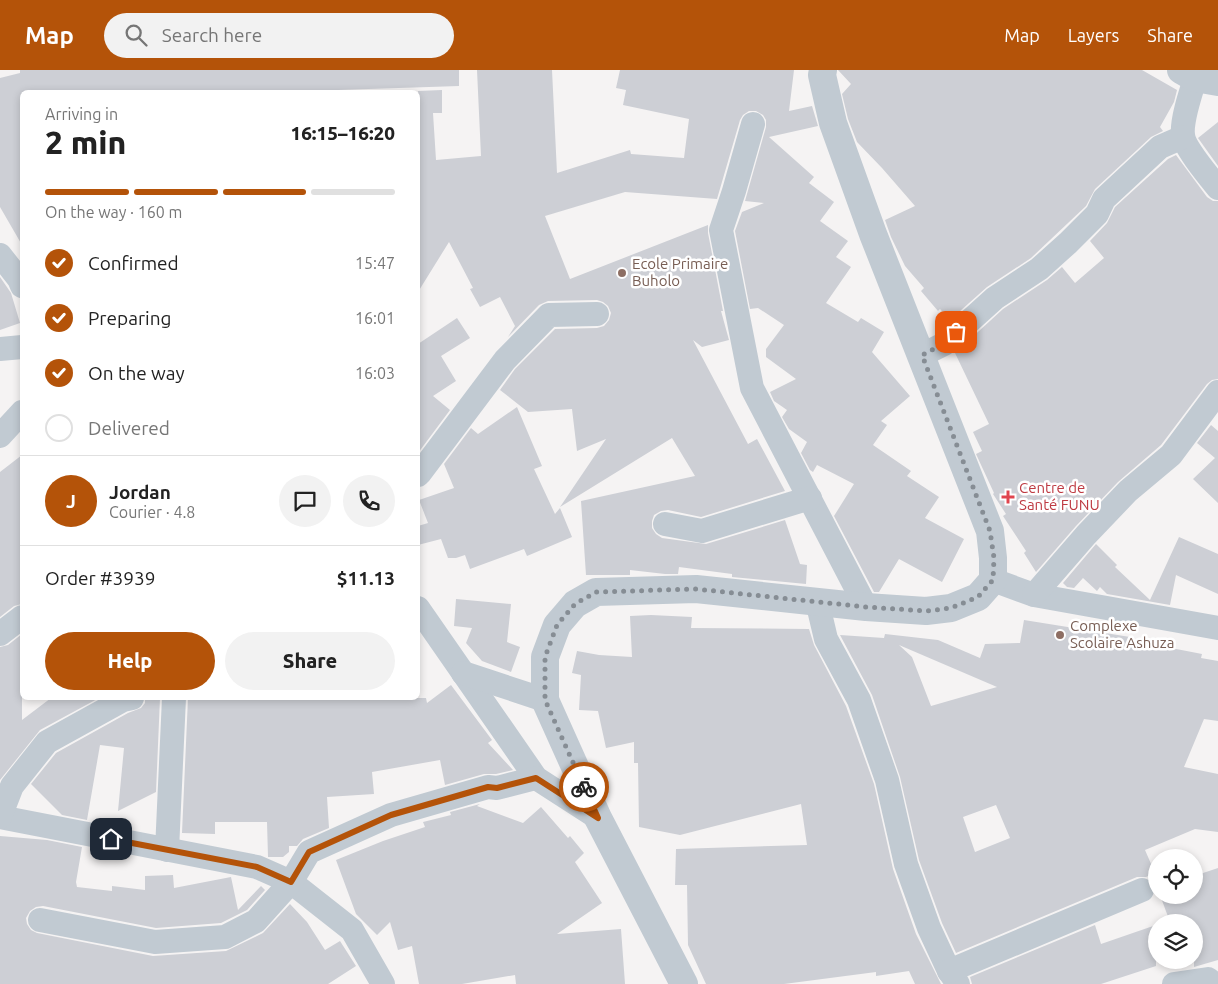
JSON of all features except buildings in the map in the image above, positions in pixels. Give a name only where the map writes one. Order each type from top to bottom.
[{"type":"street","points":[[684,984],[598,818],[545,700],[545,657],[557,625],[575,604],[596,592],[696,589],[866,607],[926,611],[951,608],[978,597],[993,580],[994,558],[990,531],[873,234],[833,123],[822,75],[823,70]]},
{"type":"street","points":[[1198,75],[1183,123],[1183,137],[1202,168],[1218,188]]},
{"type":"street","points":[[753,124],[721,230],[752,388],[866,607]]},
{"type":"street","points":[[922,355],[944,344],[994,298],[1039,269],[1097,214],[1104,199],[1160,146],[1183,137]]},
{"type":"street","points":[[0,255],[20,281]]},
{"type":"street","points":[[420,473],[505,360],[549,315],[597,314]]},
{"type":"street","points":[[0,349],[20,347]]},
{"type":"street","points":[[1034,595],[1086,535],[1128,491],[1171,455],[1218,392]]},
{"type":"street","points":[[0,436],[20,414]]},
{"type":"street","points":[[666,524],[702,531],[810,498]]},
{"type":"street","points":[[993,580],[1034,595],[1218,628]]},
{"type":"street","points":[[817,602],[826,639],[859,700],[874,742],[887,780],[906,864],[929,928],[954,977],[1142,890]]},
{"type":"street","points":[[420,611],[536,778],[598,818]]},
{"type":"street","points":[[0,634],[20,619]]},
{"type":"street","points":[[462,673],[545,700]]},
{"type":"street","points":[[123,700],[46,742],[12,786],[0,816],[257,867],[291,882],[352,930],[383,984]]},
{"type":"street","points":[[167,850],[174,700]]},
{"type":"street","points":[[40,920],[156,942],[225,937],[256,921],[291,882],[309,852],[391,815],[488,787],[497,788],[536,778]]},
{"type":"street","points":[[1174,984],[1208,979],[1215,984]]},
{"type":"way so far","points":[[584,787],[545,700],[545,657],[557,625],[575,604],[596,592],[696,589],[866,607],[926,611],[951,608],[978,597],[993,580],[994,558],[990,531],[922,355],[944,344],[956,332]]},
{"type":"place","name":"Ecole Primaire Buholo","points":[[622,273]]},
{"type":"place","name":"Centre de Santé FUNU","points":[[1008,497]]},
{"type":"place","name":"Complexe Scolaire Ashuza","points":[[1060,635]]},
{"type":"route","points":[[111,839],[257,867],[291,882],[309,852],[391,815],[488,787],[497,788],[536,778],[598,818],[584,787]]}]
